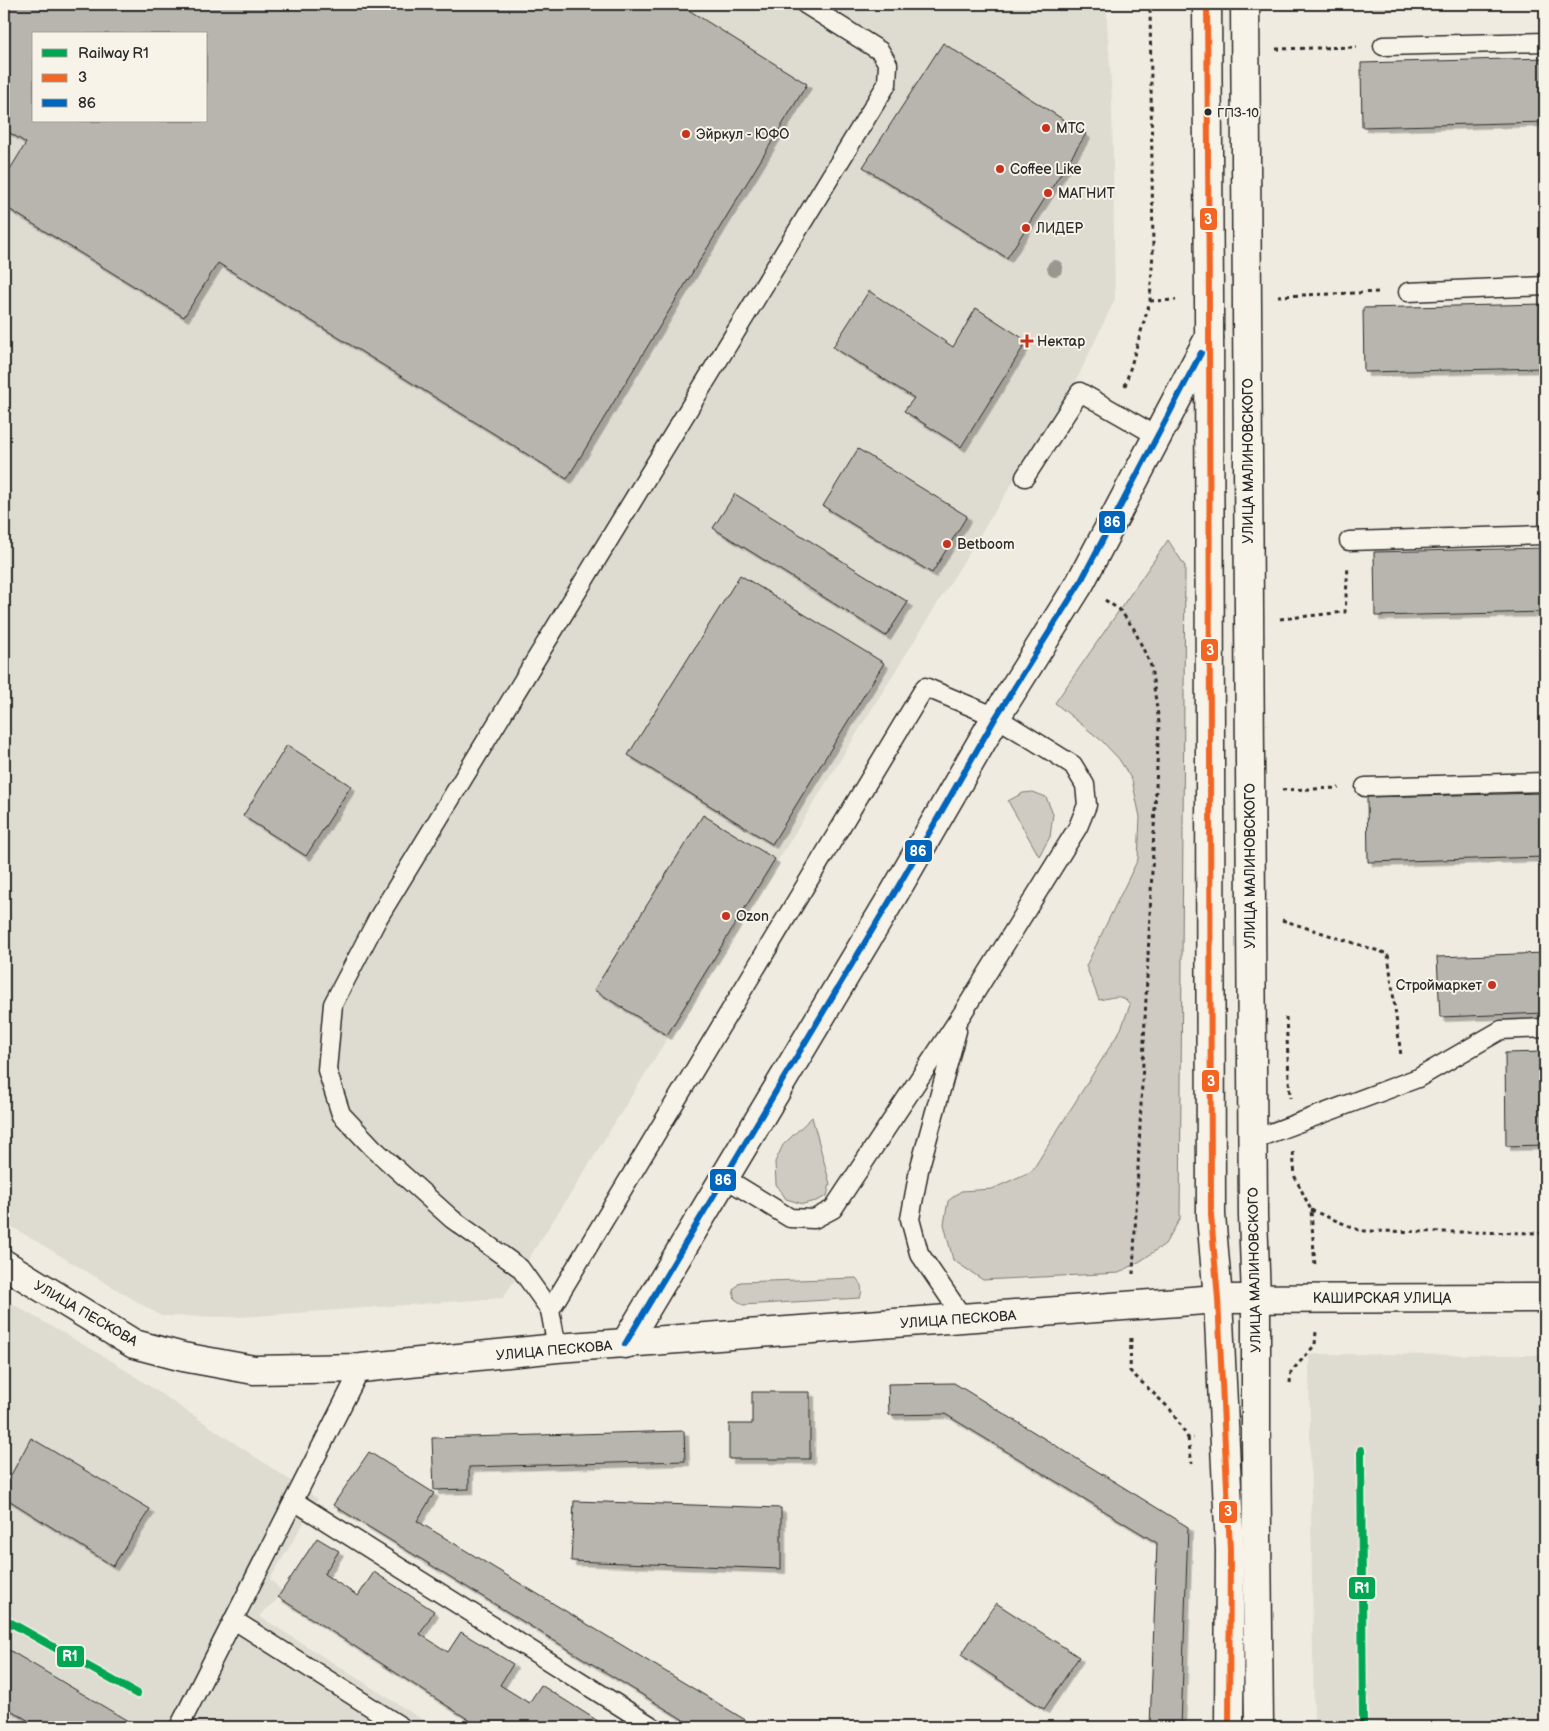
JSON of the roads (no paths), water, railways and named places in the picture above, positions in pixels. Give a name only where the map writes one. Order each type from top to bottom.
[{"type":"main road","points":[[1207,4],[1210,1215],[1218,1299],[1230,1550],[1229,1727]]},
{"type":"main road","name":"УЛИЦА МАЛИНОВСКОГО","points":[[1245,4],[1252,1216],[1256,1298],[1259,1727]]},
{"type":"main road","points":[[625,1344],[895,892],[996,717],[1080,583],[1209,338]]},
{"type":"main road","name":"УЛИЦА ПЕСКОВА","points":[[4,1264],[134,1344],[183,1357],[254,1370],[361,1368],[557,1348],[1218,1299]]},
{"type":"main road","name":"КАШИРСКАЯ УЛИЦА","points":[[1218,1299],[1545,1298]]},
{"type":"lane","points":[[557,1348],[550,1310],[520,1268],[452,1219],[373,1148],[341,1114],[328,1070],[333,1004],[378,918],[888,84],[888,64],[880,51],[805,4]]},
{"type":"lane","points":[[1383,46],[1545,42]]},
{"type":"lane","points":[[1408,292],[1545,286]]},
{"type":"lane","points":[[1025,477],[1080,392],[1157,436]]},
{"type":"lane","points":[[1349,541],[1545,535]]},
{"type":"lane","points":[[550,1310],[925,687],[996,717],[1073,765],[1085,785],[1087,805],[1078,827],[962,1014],[833,1209],[814,1219],[790,1218],[725,1178]]},
{"type":"lane","points":[[1365,787],[1545,782]]},
{"type":"lane","points":[[962,1014],[918,1170],[910,1219],[918,1253],[964,1319]]},
{"type":"lane","points":[[1252,1140],[1418,1078],[1501,1030],[1545,1028]]},
{"type":"lane","points":[[179,1727],[361,1368]]},
{"type":"lane","points":[[294,1501],[653,1727]]},
{"type":"lane","points":[[234,1620],[402,1727]]},
{"type":"rail line","name":"R1","points":[[1361,1450],[1363,1727]]},
{"type":"rail line","name":"R1","points":[[4,1619],[137,1694]]},
{"type":"place","name":"ГПЗ-10","points":[[1208,112]]},
{"type":"place","name":"МТС","points":[[1046,128]]},
{"type":"place","name":"Эйркул - ЮФО","points":[[686,134]]},
{"type":"place","name":"Coffee Like","points":[[1000,169]]},
{"type":"place","name":"МАГНИТ","points":[[1048,193]]},
{"type":"place","name":"ЛИДЕР","points":[[1026,228]]},
{"type":"place","name":"Нектар","points":[[1027,341]]},
{"type":"place","name":"Betboom","points":[[947,544]]},
{"type":"place","name":"Ozon","points":[[726,916]]},
{"type":"place","name":"Строймаркет","points":[[1492,985]]}]
